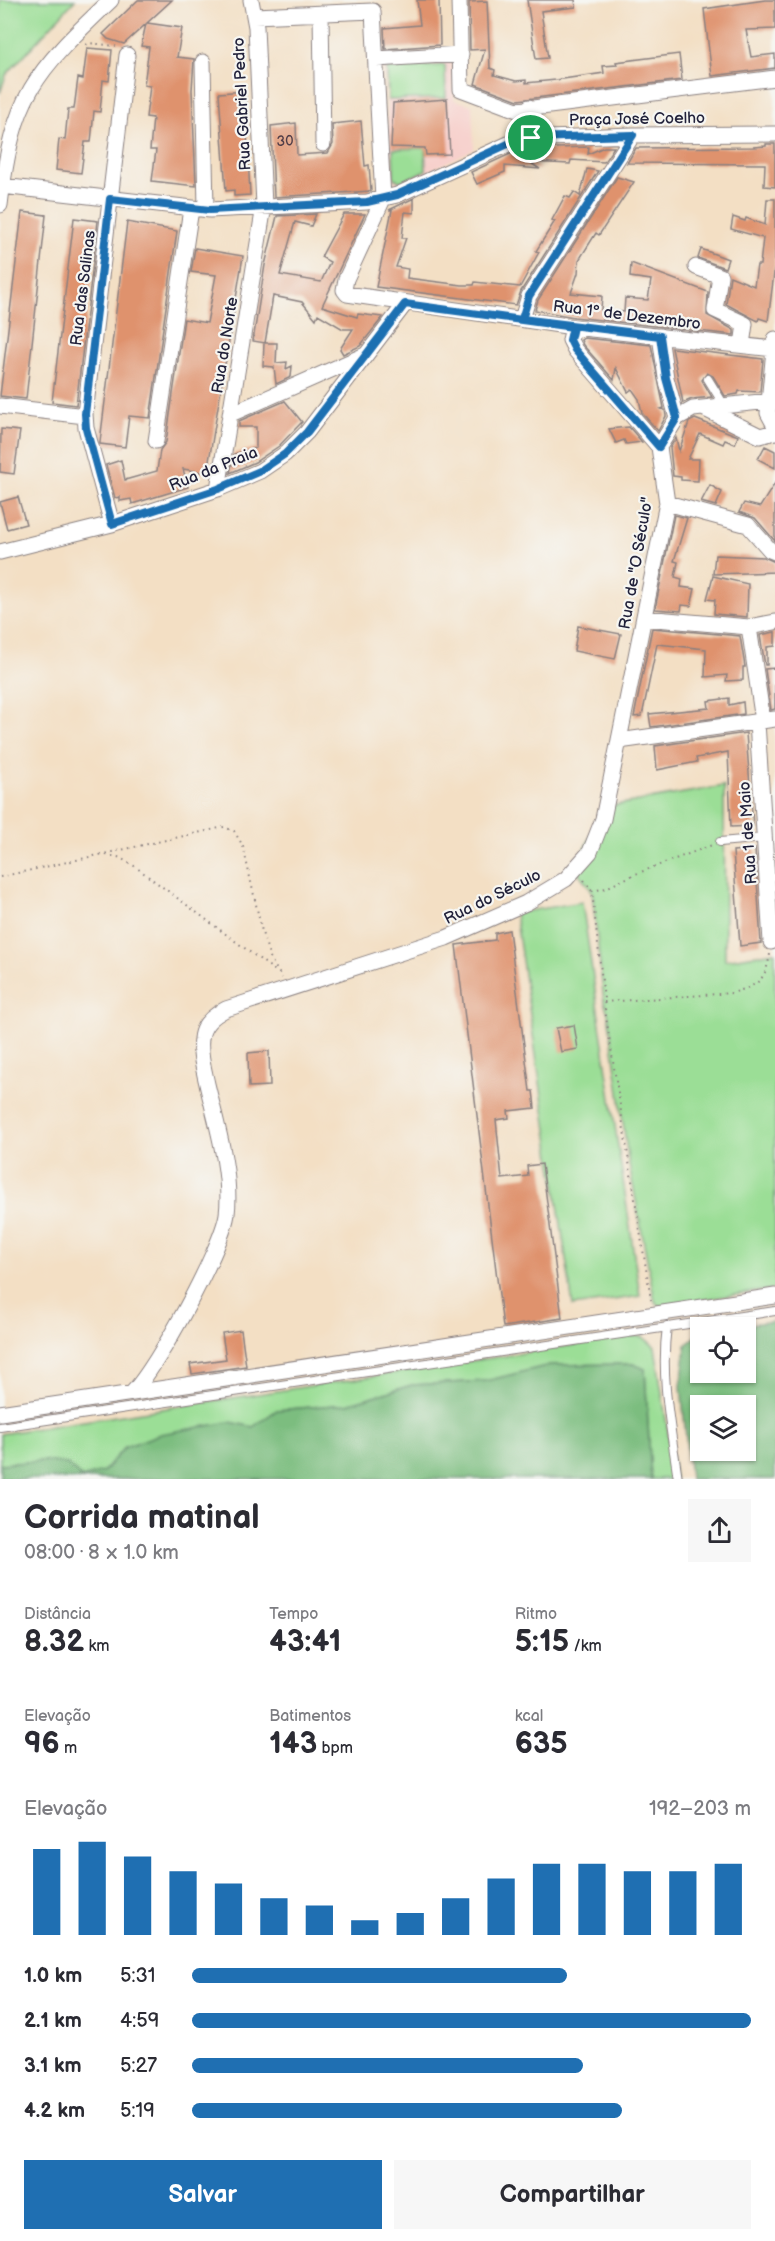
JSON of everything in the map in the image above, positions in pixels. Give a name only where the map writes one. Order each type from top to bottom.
[{"type":"street","points":[[0,205],[11,132],[30,88],[49,61],[111,0]]},
{"type":"street","name":"Rua Gabriel Pedro","points":[[251,0],[254,16],[264,206]]},
{"type":"street","points":[[376,59],[461,54],[459,0]]},
{"type":"street","points":[[2,186],[199,209],[383,199],[373,11],[254,16]]},
{"type":"street","points":[[321,12],[323,144]]},
{"type":"street","name":"Praça José Coelho","points":[[461,54],[461,89],[517,110],[775,78]]},
{"type":"street","name":"Rua das Salinas","points":[[112,524],[85,416],[128,55]]},
{"type":"street","points":[[156,441],[199,209],[203,62]]},
{"type":"street","points":[[529,107],[531,138]]},
{"type":"street","name":"Praça José Coelho","points":[[383,199],[519,139],[775,134]]},
{"type":"street","points":[[522,319],[529,296],[633,135]]},
{"type":"street","name":"Rua 1º de Dezembro","points":[[383,199],[344,290],[347,294],[573,327],[742,345],[775,344]]},
{"type":"street","name":"Rua do Norte","points":[[218,489],[264,206]]},
{"type":"street","points":[[696,267],[720,276],[715,310],[745,324],[742,345]]},
{"type":"street","name":"Rua da Praia","points":[[0,552],[112,524],[218,489],[260,471],[285,454],[307,432],[405,304]]},
{"type":"street","points":[[573,327],[570,340],[575,350],[659,447],[677,418],[693,409],[770,402]]},
{"type":"street","points":[[660,336],[666,378],[677,418]]},
{"type":"street","points":[[775,344],[768,413],[775,426]]},
{"type":"street","points":[[231,414],[365,355]]},
{"type":"street","points":[[0,406],[85,416]]},
{"type":"street","points":[[705,409],[760,436],[775,432]]},
{"type":"street","name":"Rua de \"O Século\"","points":[[619,741],[667,503],[659,447]]},
{"type":"street","points":[[667,503],[748,525],[770,550],[775,552]]},
{"type":"street","points":[[644,618],[748,627],[775,622]]},
{"type":"street","name":"Rua 1 de Maio","points":[[748,627],[765,721],[769,798],[765,838],[771,873],[771,942]]},
{"type":"street","points":[[619,741],[765,721]]},
{"type":"street","name":"Rua do Século","points":[[132,1393],[158,1361],[219,1243],[227,1214],[227,1190],[203,1062],[200,1039],[202,1032],[218,1013],[288,988],[446,938],[526,903],[566,879],[590,852],[603,819],[619,741]]},
{"type":"street","points":[[0,1413],[775,1296]]},
{"type":"street","points":[[158,1361],[162,1374],[178,1386]]},
{"type":"lane","points":[[708,379],[724,405]]},
{"type":"lane","points":[[720,842],[765,838]]},
{"type":"lane","points":[[0,1427],[775,1311]]},
{"type":"lane","points":[[667,1326],[664,1348],[664,1390],[678,1479]]},
{"type":"path","points":[[84,47],[89,43],[129,47],[128,55]]},
{"type":"path","points":[[0,877],[97,853],[224,827],[234,831],[243,846],[263,936],[279,974],[288,988]]},
{"type":"path","points":[[592,891],[606,888],[633,875],[720,842]]},
{"type":"path","points":[[97,853],[118,857],[133,865],[279,974]]},
{"type":"path","points":[[575,868],[592,891],[603,1002],[653,1314]]},
{"type":"path","points":[[603,1002],[732,993],[753,987],[764,978],[771,942]]},
{"type":"shaded area","points":[[451,62],[454,100],[472,105],[474,149],[400,185],[392,179],[384,64]]},
{"type":"green space","points":[[0,0],[75,0],[6,75],[0,93]]},
{"type":"green space","points":[[445,65],[446,98],[388,100],[387,68]]},
{"type":"green space","points":[[425,148],[426,170],[401,182],[394,178],[393,149]]},
{"type":"green space","points":[[724,786],[725,960],[775,952],[775,1289],[660,1306],[655,1302],[628,1159],[608,1013],[604,1002],[592,891],[575,868],[605,807]]},
{"type":"green space","points":[[582,902],[640,1296],[573,1306],[515,913]]},
{"type":"green space","points":[[775,1321],[775,1479],[690,1479],[681,1386],[686,1345],[690,1342],[690,1383],[756,1383],[756,1323]]},
{"type":"green space","points":[[633,1336],[643,1337],[655,1347],[675,1479],[651,1479],[645,1369],[633,1364],[550,1365],[487,1381],[412,1385],[347,1404],[277,1410],[253,1427],[230,1422],[125,1447],[103,1472],[82,1478],[45,1461],[0,1464],[0,1434]]},
{"type":"green space","points":[[633,1364],[645,1369],[651,1479],[0,1479],[0,1464],[45,1461],[67,1464],[82,1478],[103,1472],[125,1447],[160,1434],[230,1422],[253,1427],[277,1410],[347,1404],[412,1385],[486,1381],[550,1365]]},
{"type":"building","points":[[138,0],[172,0],[147,23],[182,28],[177,57],[194,59],[192,90],[196,186],[152,181],[156,150],[150,150],[153,118],[146,117],[150,86],[144,85],[149,47],[141,46],[146,24],[124,44],[108,39],[103,34]]},
{"type":"building","points":[[417,0],[439,0],[440,45],[385,49],[384,28],[420,25]]},
{"type":"building","points":[[527,0],[575,0],[576,7],[541,11],[548,58],[536,59]]},
{"type":"building","points":[[775,0],[775,29],[746,30],[751,57],[775,54],[775,68],[712,76],[704,9]]},
{"type":"building","points":[[487,1],[490,68],[495,70],[494,75],[516,81],[526,80],[526,83],[556,80],[604,73],[603,66],[617,65],[616,62],[679,54],[682,80],[518,100],[475,84],[485,49],[470,50],[469,2]]},
{"type":"building","points":[[87,48],[112,50],[109,81],[103,80],[100,112],[94,111],[91,142],[85,142],[81,173],[56,170],[59,139],[65,140],[68,109],[74,109],[78,78],[83,79]]},
{"type":"building","points":[[245,91],[250,195],[234,196],[234,190],[226,191],[219,93]]},
{"type":"building","points":[[447,99],[450,154],[426,155],[425,148],[391,147],[393,103]]},
{"type":"building","points":[[361,121],[365,166],[369,165],[371,191],[274,197],[271,126],[296,123],[297,155],[328,153],[333,144],[332,124]]},
{"type":"building","points":[[766,144],[775,144],[775,187],[764,186],[765,164],[627,163],[636,148],[753,147],[766,146]]},
{"type":"building","points":[[589,147],[588,154],[604,147],[614,147],[604,162],[571,160],[570,164],[529,162],[540,169],[505,166],[505,172],[477,184],[471,172],[521,149]]},
{"type":"building","points":[[587,169],[598,171],[521,291],[516,305],[376,287],[392,210],[389,210],[414,198],[414,213],[405,212],[402,238],[406,238],[396,267],[408,269],[407,278],[462,285],[474,285],[475,282],[520,287],[539,252],[536,251],[555,221],[552,220],[565,196],[570,198],[574,192],[580,196]]},
{"type":"building","points":[[617,177],[634,182],[599,235],[596,233],[579,260],[578,273],[571,293],[602,296],[601,310],[624,312],[625,298],[648,300],[651,280],[630,277],[631,263],[708,292],[707,315],[734,330],[734,335],[574,317],[535,310],[538,300]]},
{"type":"building","points":[[767,199],[775,199],[775,265],[768,321],[759,318],[758,321],[726,304],[730,276],[754,286],[757,265],[760,265],[763,238],[731,229],[733,217],[745,221],[746,218],[765,225]]},
{"type":"building","points":[[22,212],[46,215],[26,399],[0,396]]},
{"type":"building","points":[[316,214],[311,226],[295,222],[280,275],[321,282],[330,262],[321,257],[344,214],[365,214],[322,306],[357,317],[358,314],[383,317],[360,346],[343,354],[340,349],[353,329],[343,329],[318,314],[316,319],[302,302],[273,296],[265,343],[253,341],[265,265],[277,216]]},
{"type":"building","points":[[74,218],[98,221],[76,405],[52,402]]},
{"type":"building","points":[[127,222],[177,231],[150,418],[129,416],[125,447],[100,444],[100,442]]},
{"type":"building","points":[[195,248],[243,256],[207,473],[183,469],[188,487],[132,504],[131,499],[120,501],[120,497],[115,498],[106,465],[121,460],[125,480],[157,471],[160,450],[166,442],[184,319],[207,323],[216,275],[191,272]]},
{"type":"building","points":[[701,249],[728,259],[725,268],[698,258]]},
{"type":"building","points":[[584,338],[651,345],[664,408],[661,409],[665,410],[666,416],[658,431],[642,413],[639,399],[632,389],[628,392],[616,368],[614,380],[583,345],[581,340]]},
{"type":"building","points":[[264,343],[277,343],[276,363],[287,362],[286,369],[292,366],[291,377],[276,384],[274,367],[263,366]]},
{"type":"building","points":[[672,348],[763,359],[760,392],[739,391],[738,394],[725,396],[713,376],[707,373],[702,380],[712,397],[692,399],[683,403]]},
{"type":"building","points":[[285,401],[302,422],[279,446],[255,462],[230,473],[234,454],[256,448],[256,427],[239,427],[239,421]]},
{"type":"building","points":[[695,419],[738,436],[735,444],[725,440],[723,444],[700,434],[688,459],[699,459],[698,481],[681,480],[681,477],[673,476],[670,447],[676,438],[679,451],[689,422]]},
{"type":"building","points":[[629,427],[642,442],[626,444],[624,440],[616,443],[609,429]]},
{"type":"building","points":[[1,429],[20,431],[14,474],[0,472]]},
{"type":"building","points":[[765,446],[775,451],[775,468],[758,459]]},
{"type":"building","points":[[775,483],[775,541],[755,518],[739,512],[744,503],[760,507]]},
{"type":"building","points":[[710,485],[722,492],[716,506],[701,502]]},
{"type":"building","points":[[18,497],[26,524],[7,529],[0,502]]},
{"type":"building","points":[[674,515],[687,518],[674,561],[678,562],[675,577],[682,579],[681,587],[695,589],[691,606],[682,605],[681,611],[655,609]]},
{"type":"building","points":[[715,555],[764,557],[775,562],[775,572],[713,574]]},
{"type":"building","points":[[713,576],[748,584],[747,617],[714,614],[715,600],[707,599]]},
{"type":"building","points":[[578,626],[621,634],[615,659],[574,651]]},
{"type":"building","points":[[652,628],[740,636],[745,667],[743,667],[743,680],[726,681],[727,675],[705,677],[706,649],[657,644],[642,716],[634,717]]},
{"type":"building","points":[[775,632],[775,646],[767,647],[767,665],[765,665],[760,635]]},
{"type":"building","points":[[775,668],[775,709],[771,710],[765,669]]},
{"type":"building","points":[[729,698],[729,705],[743,702],[744,714],[651,727],[649,714],[709,708],[708,701]]},
{"type":"building","points":[[746,733],[753,826],[731,827],[728,752],[696,758],[697,762],[657,770],[655,746]]},
{"type":"building","points":[[755,849],[761,943],[740,946],[733,851]]},
{"type":"building","points":[[509,930],[530,1091],[533,1091],[535,1108],[508,1111],[509,1118],[496,1120],[502,1179],[528,1176],[527,1166],[542,1164],[562,1318],[503,1327],[456,945],[495,940],[495,933]]},
{"type":"building","points":[[574,1025],[578,1049],[561,1052],[556,1028]]},
{"type":"building","points":[[269,1051],[270,1086],[249,1087],[248,1053]]},
{"type":"building","points":[[241,1330],[246,1366],[192,1374],[190,1364],[226,1359],[222,1333]]},
{"type":"route","points":[[633,135],[529,296],[522,319],[660,336],[666,378],[677,418],[659,447],[575,350],[570,340],[573,327],[405,304],[307,432],[285,454],[260,471],[218,489],[112,524],[86,428],[85,414],[110,199],[210,210],[367,202],[397,195],[519,139],[531,138],[633,135]]}]
